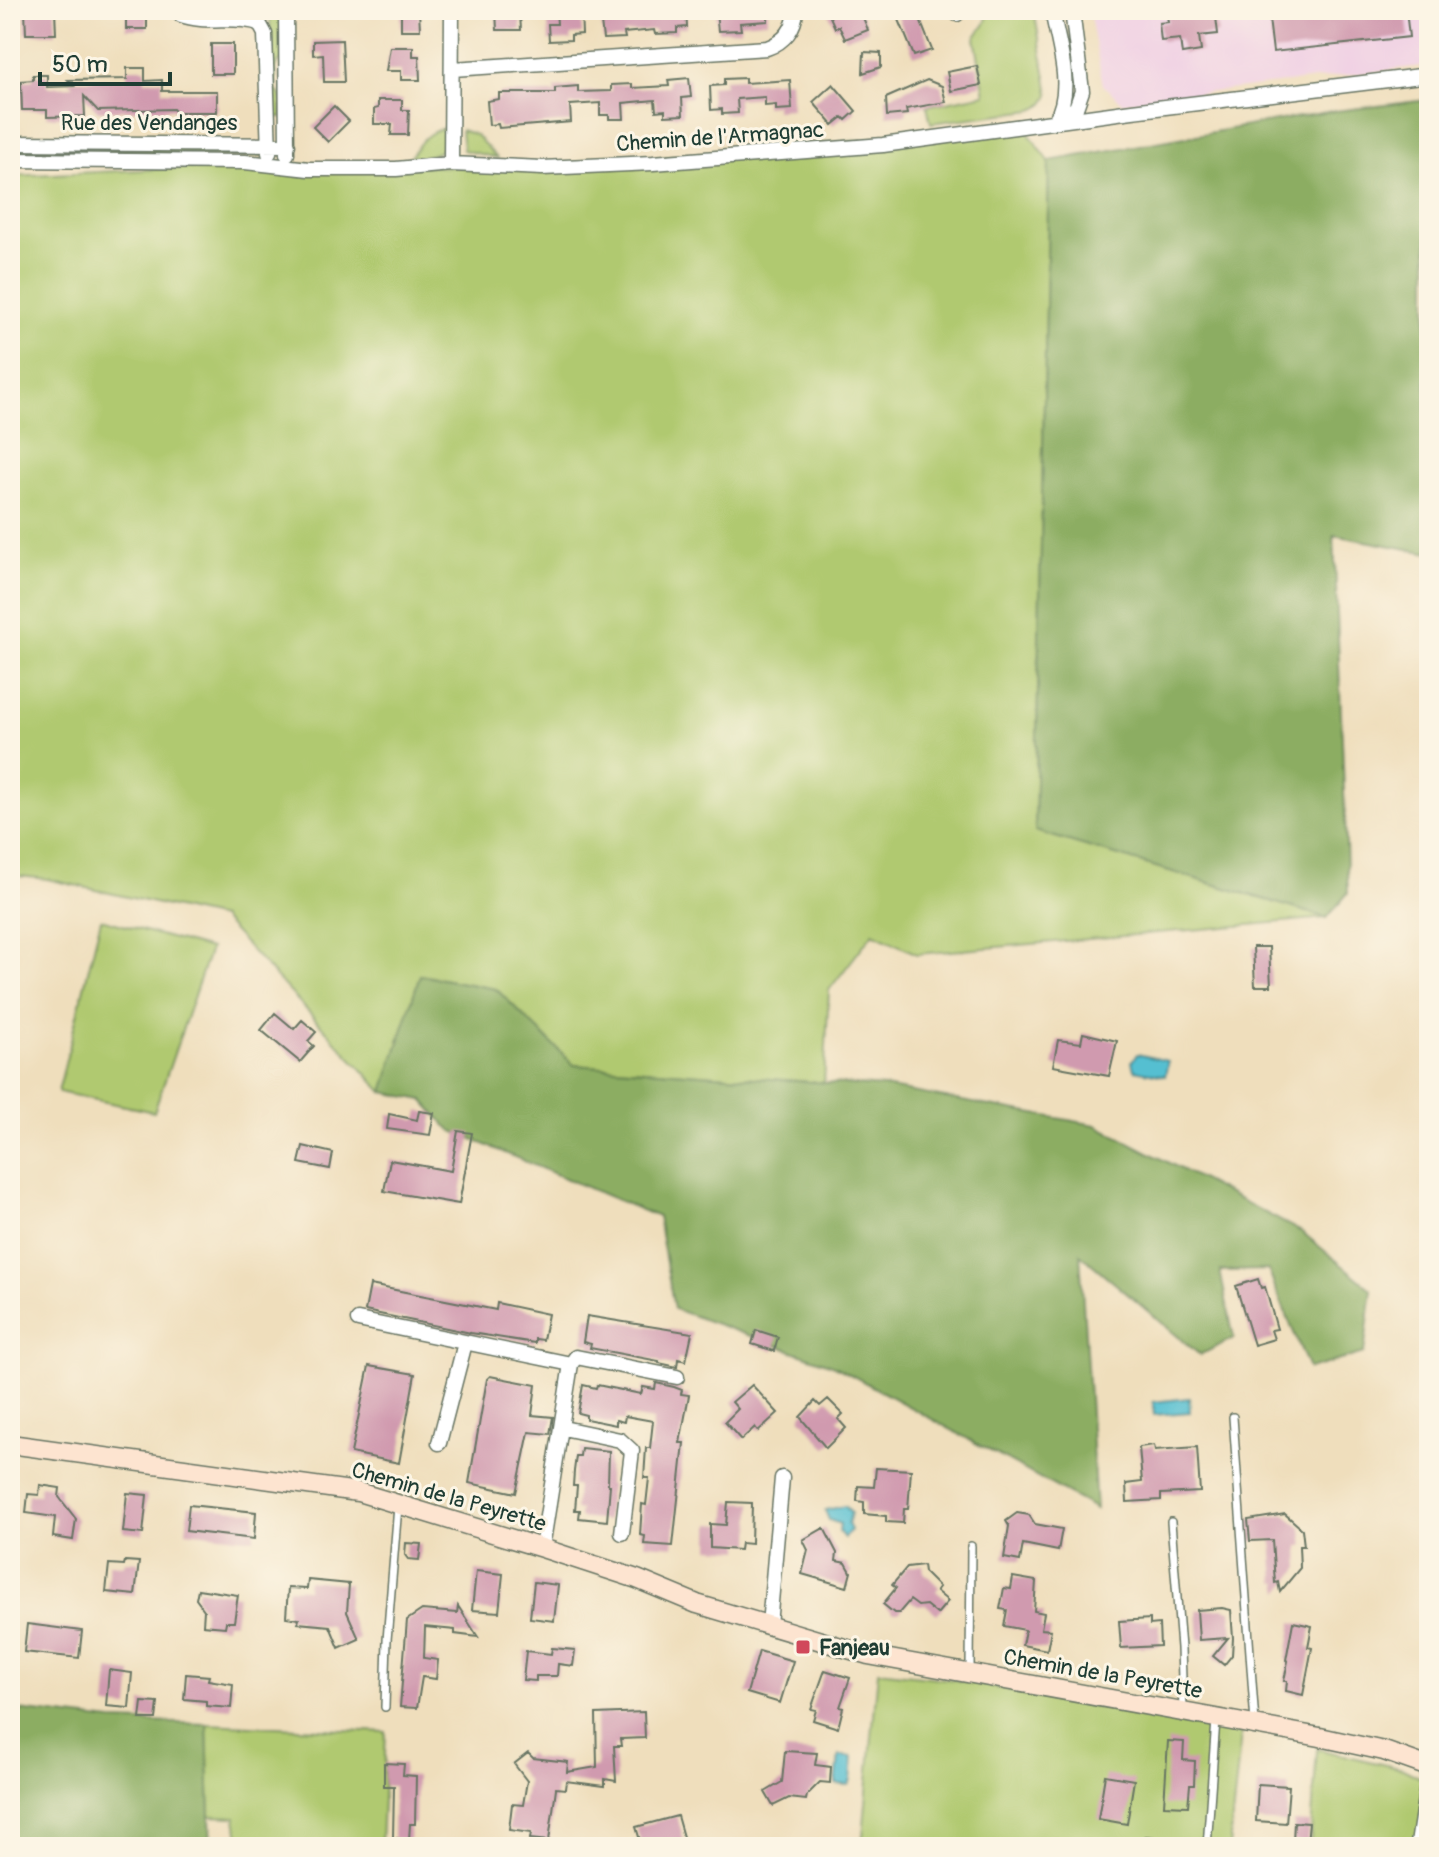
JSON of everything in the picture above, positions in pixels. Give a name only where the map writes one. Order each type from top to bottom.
[{"type":"street","points":[[179,10],[181,15],[192,19],[247,19],[259,23],[265,34],[267,163]]},
{"type":"street","points":[[286,10],[286,167]]},
{"type":"street","points":[[451,164],[452,10]]},
{"type":"street","points":[[453,69],[767,48],[779,44],[789,33],[796,10]]},
{"type":"street","points":[[1052,10],[1065,95],[1055,121]]},
{"type":"street","points":[[1055,121],[1076,108],[1082,91],[1072,10]]},
{"type":"street","name":"Chemin de l'Armagnac","points":[[10,160],[267,163],[286,167],[396,169],[451,164],[542,168],[731,158],[883,145],[1429,75]]},
{"type":"street","name":"Rue des Vendanges","points":[[10,143],[288,145]]},
{"type":"street","points":[[358,1320],[571,1364]]},
{"type":"street","points":[[439,1443],[465,1343]]},
{"type":"street","points":[[542,1548],[571,1364],[576,1357],[677,1377]]},
{"type":"street","points":[[563,1428],[620,1440],[632,1451],[622,1533]]},
{"type":"street","name":"Chemin de la Peyrette","points":[[10,1444],[336,1488],[542,1548],[637,1579],[697,1604],[868,1655],[1255,1725],[1384,1751],[1428,1767]]},
{"type":"street","points":[[769,1625],[782,1478]]},
{"type":"lane","points":[[1233,1417],[1255,1725]]},
{"type":"lane","points":[[385,1707],[398,1504]]},
{"type":"lane","points":[[1171,1522],[1183,1712]]},
{"type":"lane","points":[[969,1672],[971,1546]]},
{"type":"lane","points":[[1146,1840],[1205,1847],[1216,1718]]},
{"type":"lane","points":[[1414,1847],[1428,1767]]},
{"type":"shaded area","points":[[1089,10],[1429,10],[1429,65],[1123,103],[1103,85]]},
{"type":"green space","points":[[264,10],[281,10],[282,60],[276,65],[276,91],[282,96],[282,117],[272,117],[270,14]]},
{"type":"green space","points":[[1034,10],[1049,94],[1046,100],[1033,110],[931,123],[927,106],[985,94],[975,38],[985,24],[989,11]]},
{"type":"green space","points":[[1428,100],[1426,508],[1429,509],[1429,553],[1334,535],[1348,893],[1327,918],[1035,831],[1049,161],[1327,112]]},
{"type":"green space","points":[[1023,126],[1049,161],[1035,831],[1327,918],[917,954],[873,933],[829,990],[824,1083],[574,1065],[496,989],[420,975],[383,1092],[221,918],[47,879],[10,875],[10,176],[273,164],[542,168]]},
{"type":"green space","points":[[446,128],[440,150],[408,160],[428,135]]},
{"type":"green space","points":[[461,130],[476,135],[497,158],[463,150]]},
{"type":"green space","points":[[10,148],[258,150],[263,156],[14,155]]},
{"type":"green space","points":[[101,919],[210,949],[154,1112],[58,1092]]},
{"type":"green space","points":[[420,975],[496,989],[574,1065],[884,1087],[1096,1125],[1302,1232],[1372,1290],[1364,1353],[1309,1369],[1268,1270],[1220,1271],[1234,1338],[1200,1355],[1080,1254],[1096,1509],[835,1366],[674,1309],[658,1217],[450,1130],[423,1100],[383,1092]]},
{"type":"green space","points":[[878,1671],[956,1680],[1241,1734],[1229,1847],[862,1847]]},
{"type":"green space","points":[[10,1709],[112,1721],[207,1724],[211,1847],[10,1847]]},
{"type":"green space","points":[[207,1724],[386,1732],[381,1845],[394,1847],[240,1847],[236,1817],[210,1816]]},
{"type":"green space","points":[[1317,1749],[1403,1769],[1429,1782],[1429,1847],[1310,1847]]},
{"type":"water","points":[[1137,1054],[1168,1061],[1165,1076],[1134,1070],[1132,1061]]},
{"type":"water","points":[[1189,1398],[1190,1412],[1154,1415],[1153,1402]]},
{"type":"water","points":[[845,1506],[851,1513],[848,1524],[851,1530],[844,1538],[839,1532],[840,1524],[829,1520],[825,1510]]},
{"type":"water","points":[[839,1756],[853,1757],[848,1785],[836,1784]]},
{"type":"building","points":[[25,10],[55,10],[56,34],[26,34]]},
{"type":"building","points":[[126,10],[147,10],[147,29],[126,29]]},
{"type":"building","points":[[401,10],[419,10],[420,30],[401,30]]},
{"type":"building","points":[[511,10],[512,15],[520,14],[521,30],[497,30],[496,11]]},
{"type":"building","points":[[556,10],[581,10],[582,34],[571,35],[571,40],[549,41],[548,24],[557,24]]},
{"type":"building","points":[[609,10],[634,10],[634,18],[662,17],[662,10],[686,10],[687,27],[677,28],[677,33],[655,34],[654,30],[624,33],[625,38],[603,39],[601,22],[610,21]]},
{"type":"building","points":[[768,10],[768,21],[740,23],[741,30],[718,31],[716,12]]},
{"type":"building","points":[[827,10],[860,10],[868,30],[845,39],[839,26],[835,28]]},
{"type":"building","points":[[895,10],[916,10],[932,50],[914,56]]},
{"type":"building","points":[[1268,10],[1406,10],[1409,37],[1273,52]]},
{"type":"building","points":[[1207,11],[1207,18],[1216,17],[1218,34],[1199,36],[1201,51],[1182,54],[1180,39],[1161,41],[1159,23],[1168,22],[1167,16]]},
{"type":"building","points":[[342,40],[344,82],[324,82],[323,54],[313,55],[313,41]]},
{"type":"building","points":[[211,44],[233,44],[233,74],[211,74]]},
{"type":"building","points":[[390,47],[413,47],[413,56],[419,56],[420,80],[401,80],[401,71],[386,71]]},
{"type":"building","points":[[864,52],[881,53],[881,67],[863,73]]},
{"type":"building","points":[[977,66],[981,85],[951,91],[947,72]]},
{"type":"building","points":[[127,68],[145,68],[145,81],[162,80],[162,91],[217,91],[217,112],[176,112],[173,109],[98,111],[84,96],[85,116],[47,117],[47,110],[22,110],[21,81],[33,80],[33,75],[47,75],[47,87],[74,86],[68,80],[127,79]]},
{"type":"building","points":[[689,78],[691,97],[682,98],[683,115],[665,116],[665,110],[656,111],[655,100],[623,103],[624,119],[609,119],[609,115],[600,115],[600,103],[570,105],[571,122],[499,128],[498,124],[489,125],[487,101],[499,99],[499,93],[555,93],[555,88],[578,86],[578,92],[611,91],[611,85],[632,84],[632,88],[669,86],[668,80]]},
{"type":"building","points":[[745,78],[745,83],[790,80],[792,109],[776,110],[776,105],[765,106],[765,97],[737,99],[738,113],[722,114],[722,109],[711,110],[710,86],[724,85],[724,79]]},
{"type":"building","points":[[927,80],[942,86],[946,102],[906,109],[907,114],[887,116],[886,98]]},
{"type":"building","points":[[833,84],[856,111],[846,120],[843,117],[833,125],[813,102]]},
{"type":"building","points":[[378,100],[402,100],[402,110],[409,110],[408,135],[391,135],[392,124],[374,124],[374,109],[378,108]]},
{"type":"building","points":[[334,106],[349,121],[328,142],[313,127]]},
{"type":"building","points":[[1253,947],[1269,947],[1271,986],[1255,986]]},
{"type":"building","points":[[275,1013],[294,1029],[302,1020],[316,1032],[308,1041],[314,1046],[300,1062],[261,1030]]},
{"type":"building","points":[[1083,1033],[1117,1041],[1109,1076],[1053,1066],[1058,1040],[1081,1043]]},
{"type":"building","points":[[419,1111],[434,1113],[430,1135],[387,1129],[389,1114],[417,1120]]},
{"type":"building","points":[[458,1131],[472,1133],[459,1204],[384,1191],[390,1160],[451,1171]]},
{"type":"building","points":[[303,1146],[333,1153],[330,1169],[299,1163]]},
{"type":"building","points":[[1258,1279],[1261,1288],[1265,1287],[1277,1329],[1271,1330],[1274,1339],[1254,1345],[1236,1286]]},
{"type":"building","points":[[370,1285],[496,1310],[497,1303],[548,1314],[543,1340],[535,1339],[535,1343],[471,1333],[365,1311]]},
{"type":"building","points":[[587,1316],[692,1333],[686,1361],[678,1359],[677,1367],[590,1348],[591,1344],[583,1342]]},
{"type":"building","points":[[756,1330],[778,1337],[774,1351],[752,1344]]},
{"type":"building","points":[[369,1366],[415,1374],[399,1463],[351,1453]]},
{"type":"building","points":[[490,1376],[536,1385],[532,1415],[553,1417],[550,1434],[529,1432],[516,1493],[469,1483]]},
{"type":"building","points":[[656,1383],[689,1395],[680,1443],[684,1443],[673,1546],[644,1544],[645,1536],[640,1535],[642,1504],[646,1505],[649,1478],[644,1478],[646,1448],[650,1448],[653,1421],[625,1416],[624,1422],[616,1420],[616,1425],[586,1419],[586,1415],[578,1413],[583,1385],[641,1394],[643,1387],[655,1389]]},
{"type":"building","points":[[752,1385],[778,1413],[758,1431],[755,1427],[741,1440],[725,1422],[738,1409],[732,1402]]},
{"type":"building","points":[[828,1399],[843,1414],[838,1419],[846,1428],[826,1448],[800,1417],[815,1401],[820,1406]]},
{"type":"building","points":[[1154,1445],[1155,1450],[1197,1447],[1200,1492],[1161,1494],[1161,1500],[1127,1502],[1126,1484],[1142,1482],[1139,1447]]},
{"type":"building","points":[[581,1448],[609,1451],[607,1521],[579,1518],[580,1510],[575,1510],[577,1486],[573,1486],[574,1471],[576,1456],[580,1456]]},
{"type":"building","points":[[876,1468],[911,1470],[908,1509],[904,1509],[903,1523],[886,1522],[886,1516],[864,1514],[864,1502],[857,1501],[858,1486],[874,1487]]},
{"type":"building","points":[[40,1485],[60,1488],[59,1497],[76,1519],[73,1540],[53,1537],[55,1517],[26,1513],[28,1494],[39,1495]]},
{"type":"building","points":[[127,1493],[147,1495],[143,1534],[123,1532]]},
{"type":"building","points":[[728,1502],[752,1503],[751,1544],[741,1543],[740,1550],[710,1548],[710,1524],[726,1525]]},
{"type":"building","points":[[189,1505],[256,1512],[254,1539],[186,1531]]},
{"type":"building","points":[[1017,1513],[1029,1515],[1035,1524],[1062,1529],[1058,1551],[1023,1544],[1020,1561],[1004,1558],[1009,1526],[1006,1521]]},
{"type":"building","points":[[1285,1514],[1302,1529],[1304,1546],[1299,1546],[1300,1568],[1280,1592],[1278,1582],[1275,1583],[1272,1540],[1250,1541],[1248,1520]]},
{"type":"building","points":[[824,1528],[837,1553],[836,1561],[846,1563],[851,1572],[847,1587],[802,1574],[808,1550],[803,1540]]},
{"type":"building","points":[[406,1543],[421,1544],[419,1560],[408,1559],[405,1555]]},
{"type":"building","points":[[125,1561],[139,1562],[135,1595],[106,1592],[109,1564],[124,1565]]},
{"type":"building","points":[[923,1565],[924,1572],[939,1587],[936,1591],[948,1601],[937,1614],[926,1605],[918,1606],[910,1600],[899,1613],[894,1613],[883,1604],[896,1588],[892,1585],[907,1567]]},
{"type":"building","points":[[476,1571],[503,1574],[499,1612],[472,1610]]},
{"type":"building","points":[[1013,1577],[1036,1581],[1034,1611],[1044,1613],[1041,1629],[1051,1630],[1047,1650],[1022,1645],[1025,1630],[1004,1626],[1007,1610],[1000,1609],[1004,1588],[1011,1589]]},
{"type":"building","points":[[308,1580],[349,1584],[347,1612],[359,1639],[339,1648],[330,1626],[298,1623],[299,1619],[286,1617],[288,1588],[307,1589]]},
{"type":"building","points":[[534,1582],[558,1585],[554,1621],[530,1618]]},
{"type":"building","points":[[198,1589],[238,1595],[234,1622],[226,1622],[225,1627],[203,1625],[204,1610],[196,1599]]},
{"type":"building","points":[[458,1606],[478,1637],[455,1634],[455,1630],[425,1627],[424,1658],[438,1660],[436,1679],[422,1677],[417,1708],[400,1707],[407,1620],[422,1610],[457,1613]]},
{"type":"building","points":[[1197,1610],[1231,1610],[1233,1638],[1232,1655],[1224,1665],[1213,1656],[1228,1638],[1199,1640]]},
{"type":"building","points":[[1150,1619],[1150,1625],[1159,1624],[1160,1646],[1121,1648],[1119,1621]]},
{"type":"building","points":[[1293,1622],[1312,1626],[1308,1647],[1312,1648],[1303,1695],[1286,1691],[1287,1681],[1284,1681]]},
{"type":"building","points":[[27,1624],[82,1631],[79,1658],[24,1652]]},
{"type":"building","points":[[552,1648],[575,1650],[573,1666],[558,1664],[557,1676],[536,1676],[536,1681],[523,1680],[526,1651],[551,1654]]},
{"type":"building","points":[[759,1651],[793,1661],[780,1703],[747,1693]]},
{"type":"building","points":[[109,1670],[132,1673],[129,1708],[106,1706]]},
{"type":"building","points":[[825,1670],[850,1678],[840,1707],[843,1708],[838,1728],[813,1720],[816,1710],[811,1709]]},
{"type":"building","points":[[186,1674],[209,1676],[208,1680],[233,1684],[231,1708],[206,1706],[206,1701],[184,1699]]},
{"type":"building","points":[[142,1702],[158,1703],[156,1719],[140,1719]]},
{"type":"building","points":[[644,1712],[645,1738],[620,1739],[621,1746],[614,1746],[616,1781],[605,1779],[605,1786],[566,1781],[565,1789],[556,1788],[549,1841],[530,1839],[531,1833],[509,1830],[512,1804],[523,1805],[527,1781],[514,1764],[528,1753],[533,1758],[568,1762],[567,1772],[597,1767],[596,1714]]},
{"type":"building","points":[[1168,1741],[1184,1742],[1183,1760],[1195,1761],[1194,1785],[1190,1785],[1188,1806],[1164,1805]]},
{"type":"building","points":[[785,1751],[817,1753],[815,1765],[831,1767],[830,1783],[820,1782],[806,1800],[789,1798],[773,1806],[765,1792],[782,1782]]},
{"type":"building","points":[[384,1763],[404,1764],[403,1775],[416,1776],[415,1824],[410,1824],[409,1840],[393,1838],[394,1786],[384,1786]]},
{"type":"building","points":[[1105,1775],[1134,1780],[1127,1824],[1098,1819]]},
{"type":"building","points":[[1258,1784],[1289,1786],[1286,1823],[1256,1821]]},
{"type":"building","points":[[677,1816],[685,1844],[642,1847],[636,1827]]},
{"type":"building","points":[[1294,1822],[1309,1823],[1307,1842],[1293,1841]]},
{"type":"place","name":"Fanjeau","points":[[803,1647]]}]
